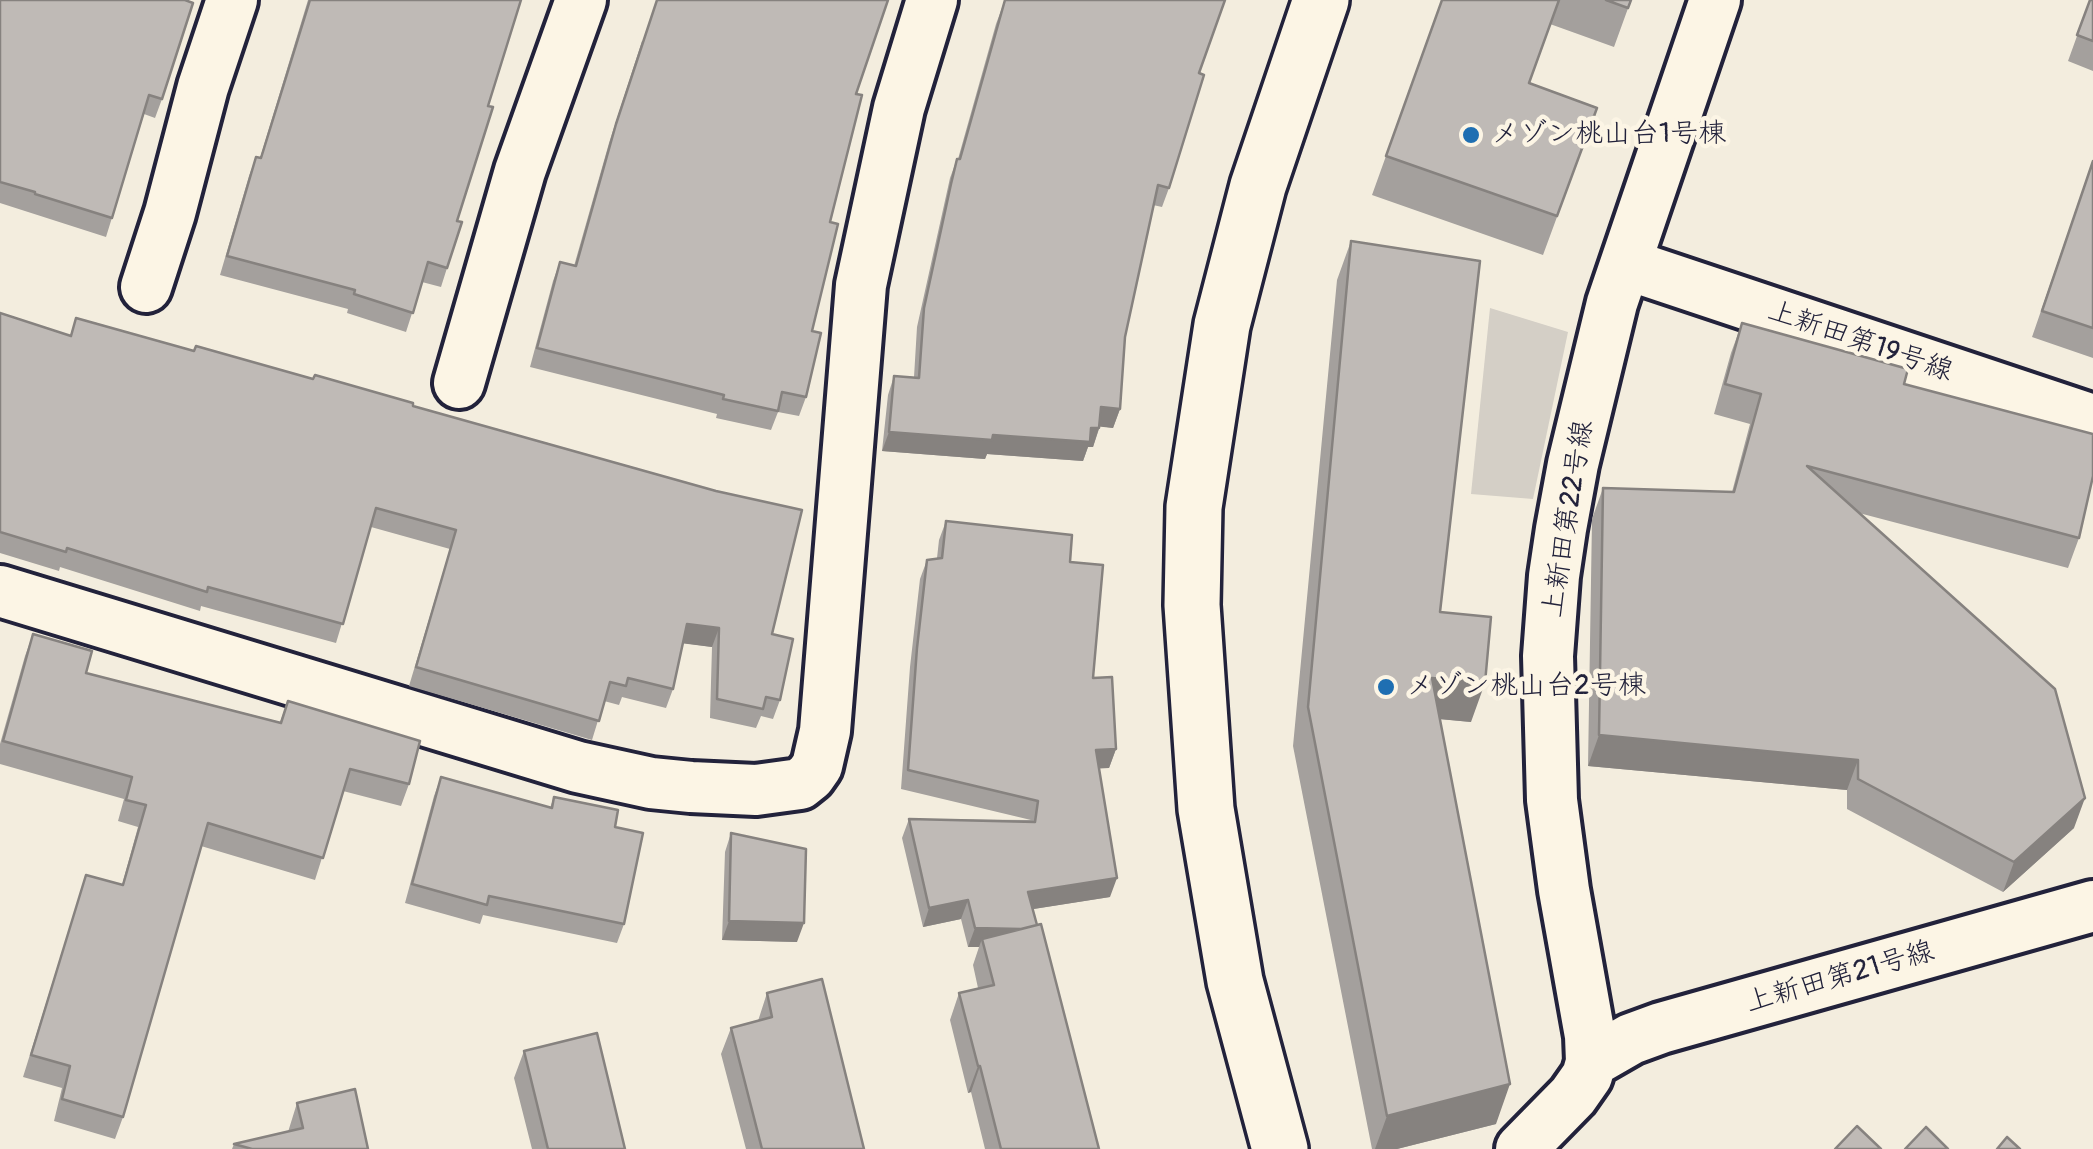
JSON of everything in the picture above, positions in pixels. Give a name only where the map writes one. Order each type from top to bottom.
[{"type":"street","points":[[146,287],[232,0]]},
{"type":"street","points":[[459,382],[520,171],[581,0]]},
{"type":"street","points":[[0,591],[578,768],[692,787],[756,790],[800,784],[817,766],[825,731],[861,285],[899,108],[932,0]]},
{"type":"street","points":[[1280,1149],[1235,981],[1206,810],[1192,605],[1194,507],[1222,325],[1258,186],[1321,0]]},
{"type":"street","name":"上新田第22号線","points":[[1591,1062],[1552,800],[1548,656],[1554,576],[1574,464],[1612,304],[1715,0]]},
{"type":"street","name":"上新田第19号線","points":[[1626,264],[2093,420]]},
{"type":"street","name":"上新田第21号線","points":[[1591,1062],[1661,1028],[2093,906]]},
{"type":"street","points":[[1521,1149],[1573,1096],[1587,1076],[1591,1062]]},
{"type":"shaded area","points":[[1490,308],[1568,332],[1533,499],[1471,494]]},
{"type":"building","points":[[0,0],[193,3],[162,99],[149,95],[112,218],[0,182]]},
{"type":"building","points":[[310,0],[521,0],[488,106],[493,107],[457,221],[462,222],[447,268],[428,262],[413,313],[354,294],[355,290],[227,256]]},
{"type":"building","points":[[657,0],[888,0],[856,94],[862,95],[830,222],[838,224],[812,331],[821,333],[806,397],[782,392],[778,411],[537,348],[560,262],[576,266],[616,124]]},
{"type":"building","points":[[1005,0],[1225,0],[1199,73],[1204,75],[1169,188],[1158,185],[1125,337],[1120,409],[1101,407],[1099,428],[1091,428],[1090,442],[889,432],[894,376],[919,378],[924,308],[951,184]]},
{"type":"building","name":"メゾン桃山台1号棟","points":[[1442,0],[1559,0],[1529,83],[1597,108],[1557,216],[1386,156]]},
{"type":"building","points":[[1606,0],[1631,0],[1628,8]]},
{"type":"building","points":[[2093,0],[2093,41],[2077,35]]},
{"type":"building","points":[[2093,161],[2093,328],[2042,311]]},
{"type":"building","name":"メゾン桃山台2号棟","points":[[1351,241],[1480,261],[1440,612],[1491,617],[1485,683],[1432,678],[1510,1084],[1387,1116],[1308,707]]},
{"type":"building","points":[[0,313],[71,336],[76,318],[194,351],[196,346],[313,379],[315,375],[716,491],[802,510],[772,634],[793,639],[780,700],[766,697],[763,709],[717,699],[719,628],[687,624],[673,689],[628,678],[626,686],[610,682],[599,721],[416,667],[456,530],[376,508],[343,624],[208,587],[207,592],[67,548],[66,552],[0,532]]},
{"type":"building","points":[[1742,323],[1908,369],[1904,384],[2093,434],[2093,476],[2079,538],[1807,466],[2055,689],[2085,798],[2014,862],[1858,779],[1858,760],[1599,735],[1603,488],[1734,492],[1761,394],[1725,384]]},
{"type":"building","points":[[946,521],[1072,535],[1070,562],[1103,565],[1093,678],[1112,677],[1116,749],[1096,750],[1117,878],[1028,892],[1037,925],[1021,929],[975,928],[968,900],[929,908],[909,819],[1035,822],[1038,801],[908,770],[927,560],[942,558]]},
{"type":"building","points":[[33,634],[92,651],[86,673],[281,723],[288,701],[420,741],[409,784],[350,769],[323,858],[208,823],[123,1117],[62,1099],[70,1066],[31,1055],[86,875],[123,885],[146,805],[126,800],[132,777],[3,741]]},
{"type":"building","points":[[441,777],[552,808],[554,797],[618,810],[615,827],[643,833],[624,924],[489,896],[487,905],[412,884]]},
{"type":"building","points":[[731,833],[806,849],[804,923],[729,921]]},
{"type":"building","points":[[1041,924],[1099,1149],[1001,1149],[959,993],[994,985],[982,939]]},
{"type":"building","points":[[822,979],[864,1149],[762,1149],[731,1028],[772,1017],[767,993]]},
{"type":"building","points":[[597,1033],[625,1149],[548,1149],[524,1051]]},
{"type":"building","points":[[355,1089],[368,1149],[252,1149],[234,1144],[303,1128],[297,1103]]},
{"type":"building","points":[[1857,1126],[1881,1149],[1835,1149]]},
{"type":"building","points":[[1926,1127],[1948,1149],[1905,1149]]},
{"type":"building","points":[[2007,1137],[2020,1149],[1997,1149]]},
{"type":"place","name":"メゾン桃山台1号棟","points":[[1471,135]]},
{"type":"place","name":"メゾン桃山台2号棟","points":[[1386,687]]}]
